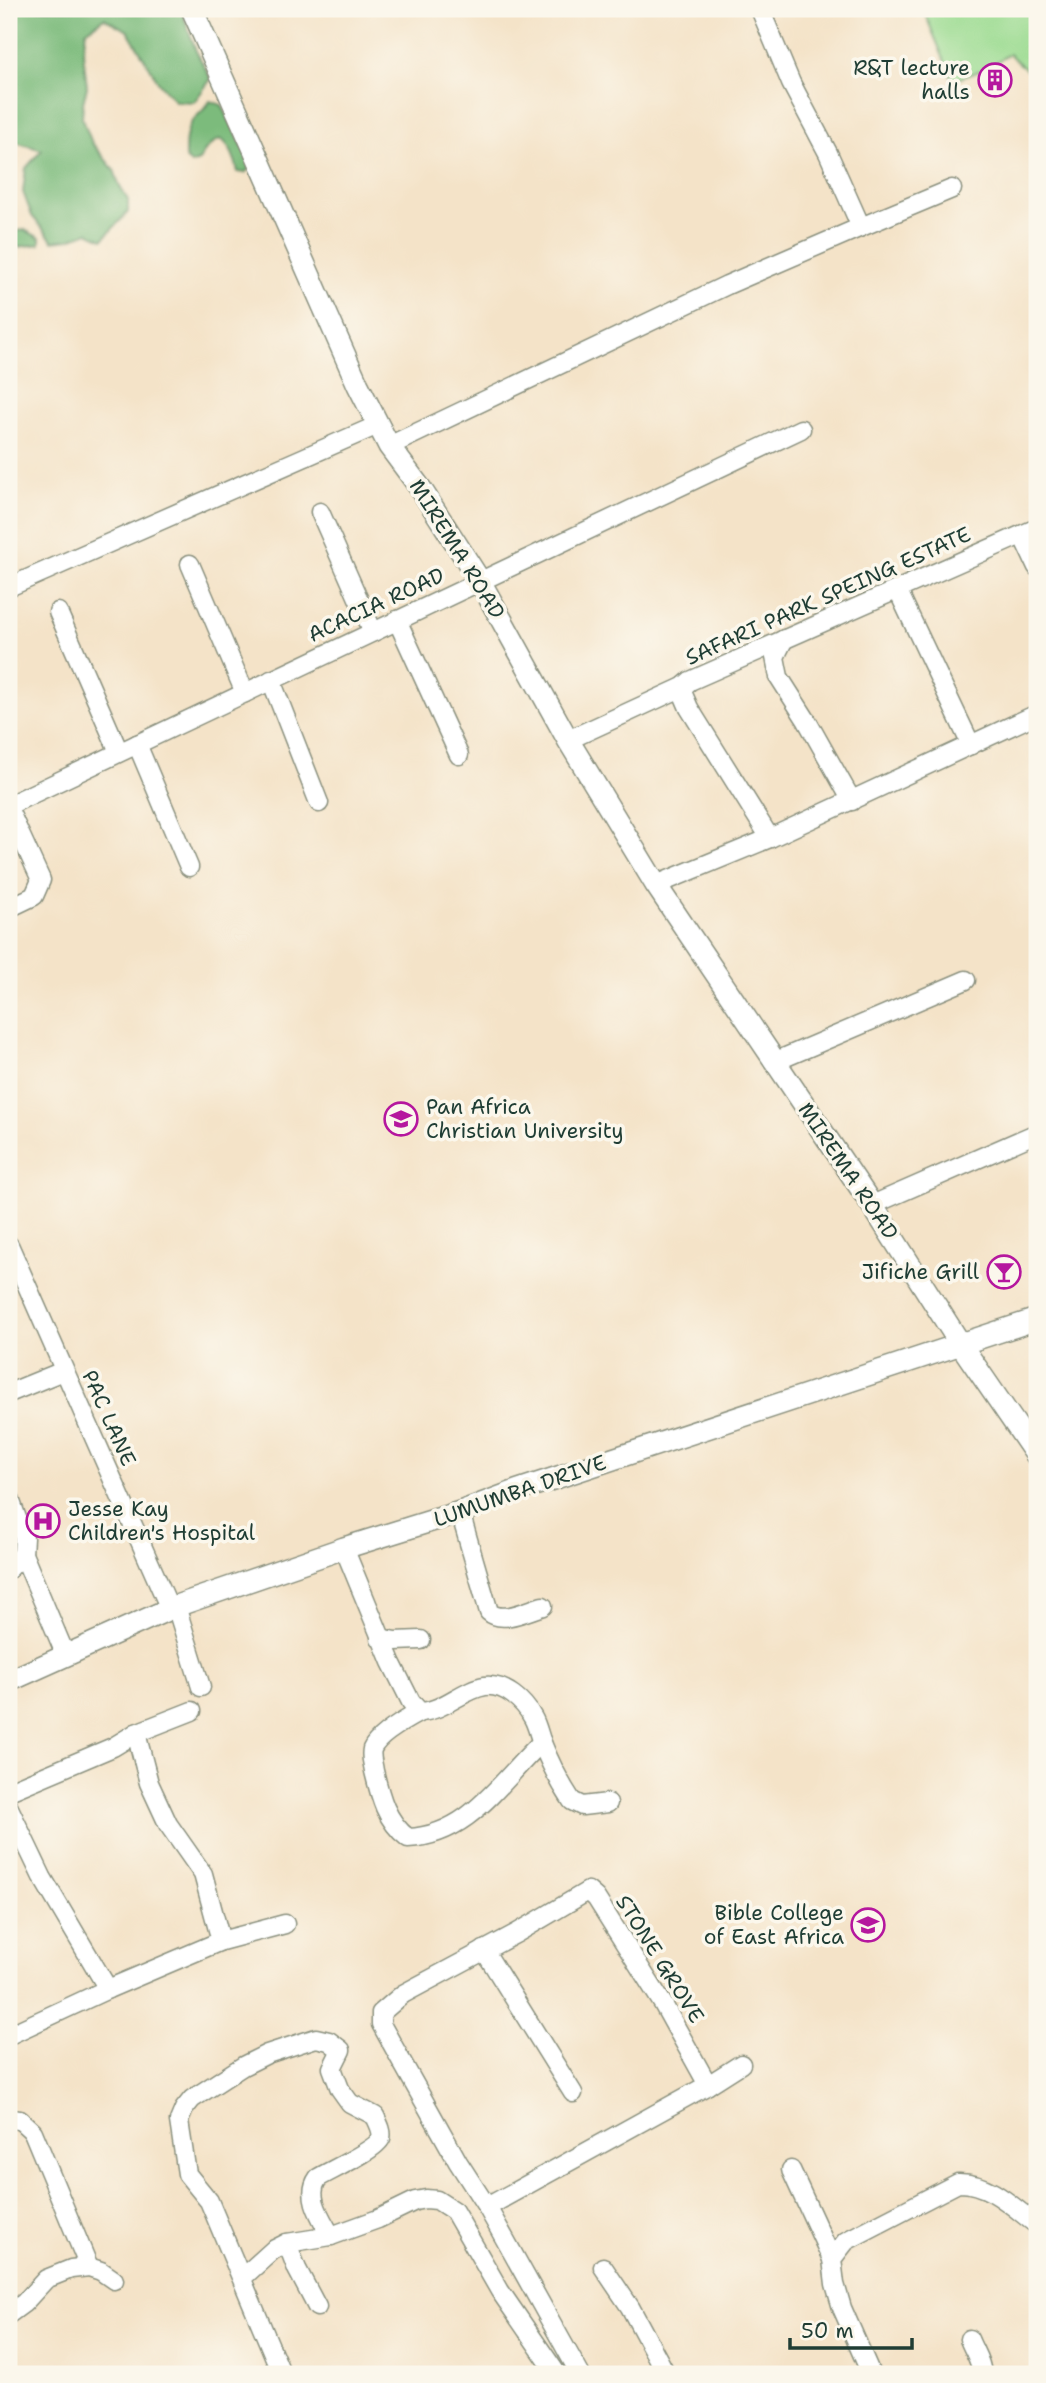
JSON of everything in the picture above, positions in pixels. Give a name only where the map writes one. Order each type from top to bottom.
[{"type":"street","name":"MIREMA ROAD","points":[[192,9],[358,385],[389,446],[421,489],[480,581],[568,740],[656,885],[872,1205],[961,1345],[1037,1457]]},
{"type":"street","points":[[760,9],[791,83],[828,153],[861,227]]},
{"type":"street","points":[[389,446],[727,285],[951,190]]},
{"type":"street","points":[[9,587],[378,425]]},
{"type":"street","name":"ACACIA ROAD","points":[[9,804],[801,429]]},
{"type":"street","points":[[320,512],[373,632]]},
{"type":"street","points":[[1029,531],[1037,568]]},
{"type":"street","name":"SAFARI PARK SPEING ESTATE","points":[[770,838],[689,708],[683,687],[690,681],[1029,531]]},
{"type":"street","points":[[190,564],[245,693]]},
{"type":"street","points":[[898,591],[971,745]]},
{"type":"street","points":[[58,612],[120,752]]},
{"type":"street","points":[[397,620],[459,755]]},
{"type":"street","points":[[784,639],[775,657],[779,677],[852,800]]},
{"type":"street","points":[[271,680],[319,803]]},
{"type":"street","points":[[568,740],[683,687]]},
{"type":"street","points":[[656,885],[770,838],[1037,714]]},
{"type":"street","points":[[137,744],[189,867]]},
{"type":"street","points":[[9,810],[41,880],[34,896],[9,908]]},
{"type":"street","points":[[775,1062],[966,980]]},
{"type":"street","points":[[872,1205],[1037,1133]]},
{"type":"street","name":"PAC LANE","points":[[9,1245],[63,1371],[173,1608],[201,1687]]},
{"type":"street","name":"LUMUMBA DRIVE","points":[[9,1681],[173,1608],[344,1548],[460,1512],[1037,1319]]},
{"type":"street","points":[[9,1393],[63,1371]]},
{"type":"street","points":[[9,1496],[24,1538],[23,1554],[66,1656]]},
{"type":"street","points":[[460,1512],[489,1612],[502,1618],[543,1606]]},
{"type":"street","points":[[344,1548],[380,1638],[411,1702],[420,1712]]},
{"type":"street","points":[[9,1569],[23,1554]]},
{"type":"street","points":[[380,1638],[395,1641],[421,1640]]},
{"type":"street","points":[[542,1742],[465,1820],[440,1833],[408,1838],[398,1830],[378,1792],[371,1757],[373,1746],[420,1712],[488,1686],[510,1693],[525,1706],[534,1719],[542,1742],[572,1801],[582,1806],[608,1803]]},
{"type":"street","points":[[9,1791],[113,1747],[136,1733],[192,1712]]},
{"type":"street","points":[[136,1733],[149,1783],[168,1824],[203,1874],[221,1941]]},
{"type":"street","points":[[9,1808],[42,1877],[108,1989]]},
{"type":"street","name":"STONE GROVE","points":[[580,2374],[487,2207],[458,2162],[380,2019],[381,2013],[403,1994],[484,1951],[586,1891],[590,1892],[663,2004],[708,2085]]},
{"type":"street","points":[[9,2035],[221,1941],[285,1924]]},
{"type":"street","points":[[484,1951],[573,2093]]},
{"type":"street","points":[[281,2370],[209,2201],[187,2174],[180,2121],[184,2109],[192,2099],[243,2066],[267,2054],[316,2039],[329,2041],[341,2050],[332,2068],[340,2089],[350,2103],[376,2116],[381,2133],[379,2141],[369,2150],[318,2178],[314,2184],[315,2203],[331,2236]]},
{"type":"street","points":[[487,2207],[708,2085],[741,2064]]},
{"type":"street","points":[[9,2119],[20,2120],[33,2132],[89,2267]]},
{"type":"street","points":[[791,2170],[832,2259],[842,2308],[871,2374]]},
{"type":"street","points":[[832,2259],[846,2241],[903,2209],[958,2183],[971,2182],[984,2187],[1037,2225]]},
{"type":"street","points":[[242,2278],[273,2250],[287,2243],[331,2236],[415,2201],[437,2200],[454,2211],[500,2291],[556,2374]]},
{"type":"street","points":[[287,2243],[317,2307]]},
{"type":"street","points":[[9,2314],[24,2303],[46,2279],[71,2269],[89,2267],[114,2280]]},
{"type":"street","points":[[603,2267],[630,2307],[666,2374]]},
{"type":"street","points":[[969,2340],[973,2351],[981,2360],[982,2374]]},
{"type":"green space","points":[[9,9],[181,9],[196,51],[211,79],[194,102],[175,101],[159,83],[128,31],[104,18],[86,31],[83,52],[87,87],[82,118],[92,143],[114,170],[128,200],[128,212],[103,239],[88,232],[70,239],[53,241],[32,216],[23,192],[26,168],[42,150],[9,140]]},
{"type":"green space","points":[[923,9],[1037,9],[1037,75],[1031,74],[1009,54],[989,67],[953,81]]},
{"type":"green space","points":[[210,101],[222,105],[252,165],[245,173],[238,172],[232,154],[221,139],[208,147],[199,161],[191,164],[185,157],[189,127]]},
{"type":"green space","points":[[25,230],[40,238],[40,244],[9,248],[9,232]]},
{"type":"place","name":"R&T lecture halls","points":[[995,80]]},
{"type":"place","name":"Pan Africa Christian University","points":[[401,1119]]},
{"type":"place","name":"Jifiche Grill","points":[[1004,1272]]},
{"type":"place","name":"Jesse Kay Children's Hospital","points":[[43,1521]]},
{"type":"place","name":"Bible College of East Africa","points":[[868,1925]]}]
